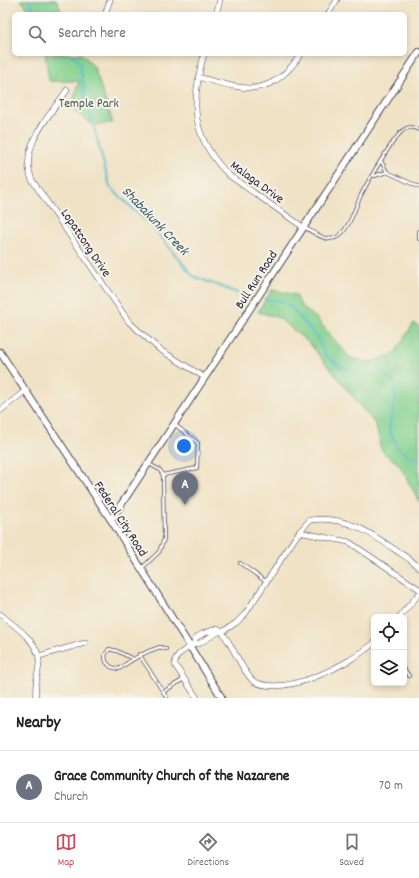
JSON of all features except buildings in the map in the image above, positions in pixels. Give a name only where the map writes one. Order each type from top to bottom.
[{"type":"street","points":[[106,12],[110,0]]},
{"type":"street","points":[[217,12],[220,0]]},
{"type":"street","points":[[329,12],[337,0]]},
{"type":"street","name":"Bull Run Road","points":[[111,520],[419,52]]},
{"type":"street","name":"Malaga Drive","points":[[203,56],[198,77],[195,98],[197,122],[201,135],[213,157],[230,176],[303,227]]},
{"type":"street","points":[[198,77],[242,88],[259,87],[273,82],[284,75],[299,56]]},
{"type":"street","name":"Lopatcong Drive","points":[[67,90],[30,148],[28,165],[32,180],[129,322],[159,349],[204,377]]},
{"type":"street","name":"Federal City Road","points":[[0,352],[192,644],[222,698]]},
{"type":"street","points":[[0,411],[25,391]]},
{"type":"street","points":[[197,698],[175,662],[181,652],[192,644],[198,644],[236,623],[245,614],[299,532],[310,520],[319,519],[352,524],[364,529],[419,568]]},
{"type":"street","points":[[299,532],[348,542],[419,590]]},
{"type":"street","points":[[402,614],[419,594]]},
{"type":"street","points":[[0,614],[32,643],[39,656],[36,698]]},
{"type":"street","points":[[221,631],[252,680],[260,686],[277,692]]},
{"type":"street","points":[[39,656],[85,643]]},
{"type":"street","points":[[289,691],[329,675],[360,655],[371,645]]},
{"type":"lane","points":[[303,227],[324,238],[333,239],[338,237],[344,231],[362,193],[396,137],[404,129],[414,127],[419,130]]},
{"type":"lane","points":[[381,160],[387,172],[419,187]]},
{"type":"lane","points":[[373,176],[387,172]]},
{"type":"lane","points":[[419,231],[419,239]]},
{"type":"lane","points":[[163,475],[197,468],[198,443],[174,423]]},
{"type":"lane","points":[[141,568],[159,552],[164,539],[163,475],[160,470],[148,463]]},
{"type":"lane","points":[[240,563],[266,581]]},
{"type":"lane","points":[[133,659],[117,651],[109,649],[105,655],[106,662],[111,667],[119,669],[133,659],[139,654],[160,646],[166,649]]},
{"type":"lane","points":[[139,654],[166,698]]},
{"type":"lane","points":[[162,692],[184,678]]},
{"type":"green space","points":[[21,0],[57,0],[61,12],[30,12]]},
{"type":"green space","name":"Temple Park","points":[[45,56],[84,56],[94,67],[113,123],[92,125],[71,108],[79,81],[49,81]]},
{"type":"green space","points":[[272,290],[296,295],[301,306],[315,317],[350,358],[370,362],[394,354],[414,323],[419,327],[419,502],[399,464],[384,453],[380,446],[376,425],[309,343],[279,318],[258,312]]},
{"type":"waterway","name":"Shabakunk Creek","points":[[29,0],[35,12]]},
{"type":"waterway","name":"Shabakunk Creek","points":[[72,56],[80,63],[84,91],[110,187],[153,228],[193,276],[248,297]]},
{"type":"waterway","name":"Shabakunk Creek","points":[[264,299],[281,301],[292,308],[318,339],[327,357],[345,370],[355,371],[366,364],[377,364],[393,381],[396,397],[389,429],[398,449],[419,462]]},
{"type":"place","name":"Grace Community Church of the Nazarene","points":[[185,505]]}]
